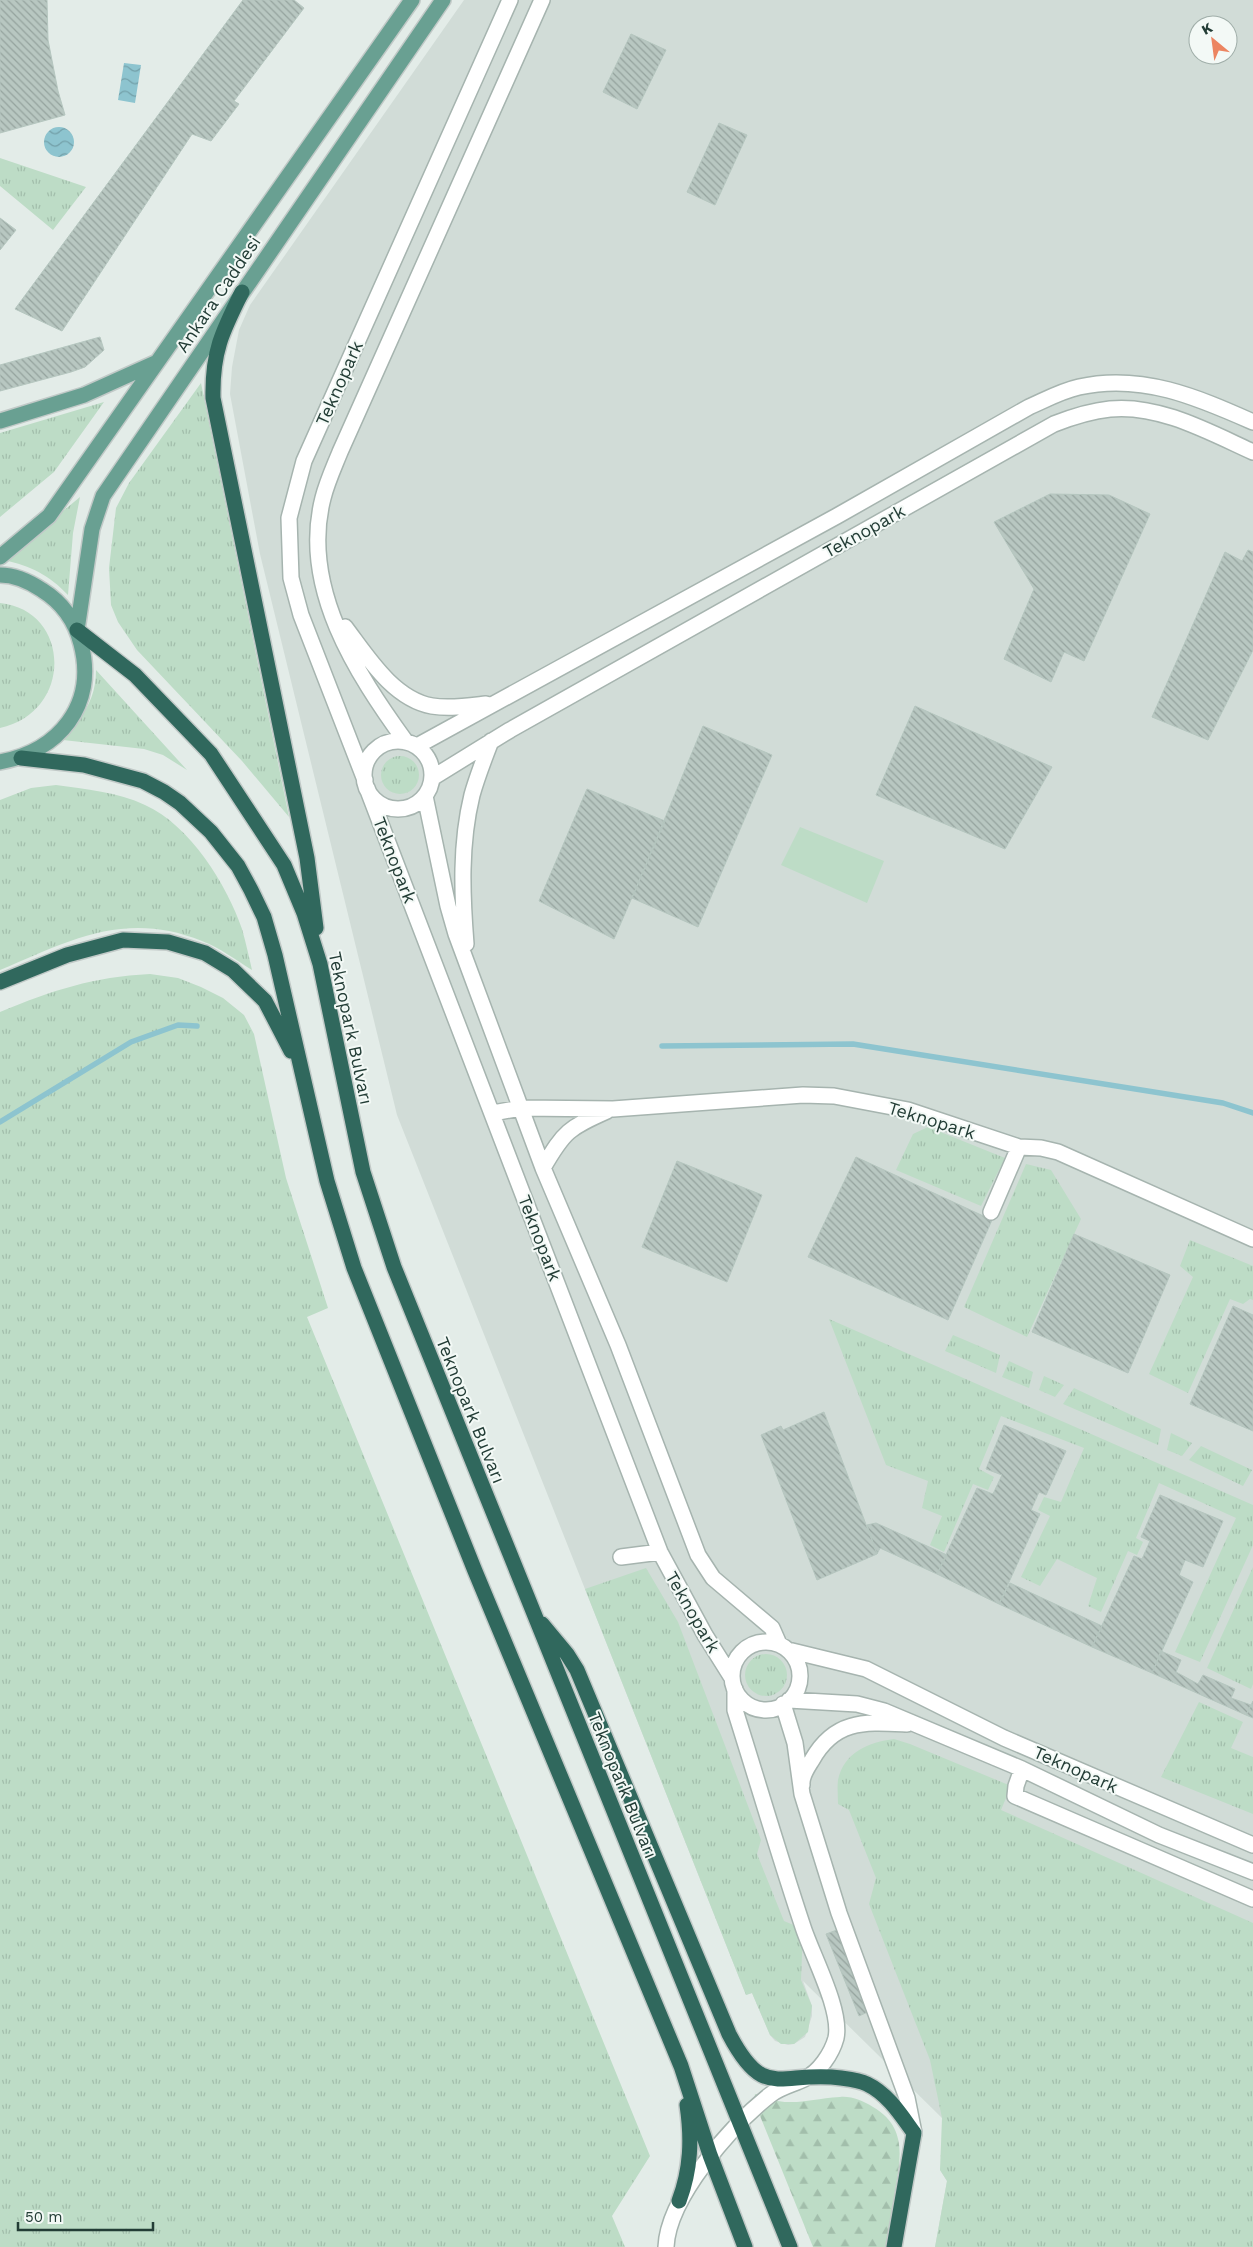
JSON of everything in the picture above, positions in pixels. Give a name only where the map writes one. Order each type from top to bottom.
[{"type":"highway","points":[[242,292],[221,334],[214,362],[213,398],[307,858],[320,964]]},
{"type":"highway","name":"Teknopark Bulvarı","points":[[77,630],[135,675],[212,754],[284,865],[304,913],[320,964],[363,1172],[379,1226],[439,1382],[790,2247]]},
{"type":"highway","points":[[21,758],[84,765],[143,781],[180,803],[211,832],[238,866],[264,917],[275,954],[327,1181],[354,1268],[475,1571],[681,2066],[710,2155],[745,2247]]},
{"type":"highway","points":[[0,982],[68,955],[122,940],[168,942],[205,953],[240,976],[265,1001],[301,1070]]},
{"type":"highway","points":[[533,1613],[567,1654],[577,1670],[729,2034],[740,2056],[754,2071],[766,2079],[833,2077],[866,2083],[882,2094],[914,2133],[894,2247]]},
{"type":"highway","points":[[679,2201],[686,2181],[690,2160],[691,2132],[681,2066]]},
{"type":"main road","name":"Ankara Caddesi","points":[[0,557],[49,516],[412,0]]},
{"type":"main road","name":"Ankara Caddesi","points":[[77,630],[92,529],[103,496],[443,0]]},
{"type":"main road","points":[[0,421],[84,395],[156,363]]},
{"type":"main road","points":[[0,574],[32,583],[55,598],[72,619],[86,661],[81,697],[74,713],[64,728],[52,741],[21,758],[0,774]]},
{"type":"main road","points":[[0,762],[21,758]]},
{"type":"street","name":"Teknopark","points":[[510,0],[304,461],[289,518],[289,559],[295,596],[322,672],[493,1112],[660,1552],[741,1698],[749,1705],[759,1709],[770,1709],[786,1702],[796,1691],[800,1680],[799,1669],[795,1659],[784,1647],[772,1628],[713,1578],[698,1555],[618,1345],[543,1168],[468,965],[448,906],[425,796],[411,806],[394,809],[378,802],[366,784],[366,764],[375,750],[390,742],[412,744],[495,703],[837,516],[1029,407],[1056,395],[1078,387],[1100,384],[1141,384],[1179,392],[1253,422]]},
{"type":"street","name":"Teknopark","points":[[542,0],[328,480],[322,499],[318,543],[319,566],[330,608],[355,662],[385,713],[429,760],[432,778],[491,741],[1054,424],[1091,412],[1110,409],[1152,412],[1188,424],[1253,452]]},
{"type":"street","name":"Teknopark","points":[[330,608],[376,668],[406,694],[432,706],[459,707],[495,703]]},
{"type":"street","name":"Teknopark","points":[[468,965],[463,905],[463,851],[473,794],[491,741]]},
{"type":"street","points":[[425,796],[432,778]]},
{"type":"street","name":"Teknopark","points":[[521,1108],[613,1109],[760,1096],[834,1096],[908,1110],[1019,1147],[1041,1148],[1058,1152],[1253,1239]]},
{"type":"street","points":[[493,1112],[521,1108]]},
{"type":"street","name":"Teknopark","points":[[543,1168],[561,1139],[569,1130],[613,1109]]},
{"type":"street","points":[[991,1212],[1019,1147]]},
{"type":"street","name":"Teknopark","points":[[1041,1148],[1063,1162],[1253,1249]]},
{"type":"street","points":[[621,1557],[660,1552]]},
{"type":"street","name":"Teknopark","points":[[808,2078],[832,2049],[836,2037],[837,2023],[803,1929],[735,1710],[733,1667],[738,1656],[746,1648],[756,1643],[768,1642],[866,1669],[1004,1738],[1253,1845]]},
{"type":"street","name":"Teknopark","points":[[786,1702],[857,1704],[884,1711],[1022,1770],[1159,1835],[1253,1872]]},
{"type":"street","name":"Teknopark","points":[[786,1702],[795,1743],[802,1794],[839,1913],[907,2098],[914,2133]]},
{"type":"street","name":"Teknopark","points":[[802,1794],[802,1780],[813,1758],[820,1747],[839,1730],[849,1726],[872,1723],[914,1724]]},
{"type":"street","points":[[1022,1770],[1016,1786],[1015,1796],[1253,1899]]},
{"type":"street","points":[[666,2247],[666,2240],[679,2201],[710,2155],[740,2121],[772,2093],[808,2078]]},
{"type":"shaded area","points":[[464,0],[1253,0],[1253,2247],[935,2247],[947,2181],[940,2170],[945,2146],[942,2118],[803,1981],[812,2006],[812,2016],[805,2037],[794,2044],[788,2045],[775,2041],[770,2035],[752,1993],[746,1995],[397,1115],[260,554],[230,394],[232,367],[239,330],[250,305]]},
{"type":"green space","points":[[0,158],[86,187],[53,230],[0,186]]},
{"type":"green space","points":[[201,383],[289,817],[242,761],[137,650],[118,622],[111,605],[109,568],[116,508],[129,483]]},
{"type":"green space","points":[[104,402],[54,472],[0,517],[0,433]]},
{"type":"green space","points":[[80,497],[73,533],[68,595],[39,572],[4,560]]},
{"type":"green space","points":[[0,603],[23,610],[40,623],[51,641],[54,662],[51,683],[41,703],[24,718],[0,728]]},
{"type":"green space","points":[[96,670],[187,770],[163,755],[144,749],[63,740],[89,703],[95,684]]},
{"type":"green space","points":[[400,756],[414,761],[419,775],[414,789],[400,794],[386,789],[381,775],[386,761]]},
{"type":"green space","points":[[56,785],[124,797],[145,805],[161,814],[192,841],[217,876],[227,894],[242,929],[252,970],[202,941],[174,932],[148,928],[123,929],[75,939],[0,970],[0,800],[31,788]]},
{"type":"green space","points":[[800,827],[884,861],[867,903],[781,865]]},
{"type":"green space","points":[[150,974],[178,978],[223,998],[244,1015],[254,1034],[286,1178],[328,1308],[307,1317],[650,2156],[612,2216],[625,2247],[0,2247],[0,1012],[38,997],[74,986],[110,978]]},
{"type":"green space","points":[[928,1127],[1005,1158],[981,1206],[896,1170],[913,1134]]},
{"type":"green space","points":[[1026,1164],[1051,1170],[1081,1219],[1027,1337],[964,1307]]},
{"type":"green space","points":[[1190,1240],[1253,1266],[1253,1300],[1250,1299],[1243,1304],[1230,1299],[1188,1393],[1149,1374],[1193,1277],[1180,1266]]},
{"type":"green space","points":[[829,1319],[1253,1505],[1253,1545],[1200,1662],[1175,1652],[1236,1518],[1159,1483],[1136,1538],[1143,1542],[1137,1555],[1128,1551],[1101,1612],[1088,1606],[1097,1578],[1057,1559],[1040,1586],[1021,1577],[1050,1516],[1038,1510],[1044,1497],[1061,1502],[1084,1448],[1001,1416],[979,1469],[994,1477],[988,1490],[973,1484],[944,1552],[930,1545],[942,1516],[922,1508],[928,1481],[886,1465]]},
{"type":"green space","points":[[953,1335],[1000,1355],[996,1373],[945,1351]]},
{"type":"green space","points":[[1009,1361],[1033,1372],[1029,1388],[1002,1377]]},
{"type":"green space","points":[[1044,1376],[1064,1385],[1055,1397],[1039,1390]]},
{"type":"green space","points":[[1074,1388],[1161,1429],[1158,1445],[1063,1404]]},
{"type":"green space","points":[[1171,1433],[1192,1443],[1182,1456],[1167,1450]]},
{"type":"green space","points":[[1201,1446],[1252,1470],[1243,1486],[1189,1460]]},
{"type":"green space","points":[[1253,1567],[1253,1684],[1251,1689],[1207,1668]]},
{"type":"green space","points":[[646,1568],[678,1622],[761,1840],[757,1854],[784,1921],[803,1929],[801,1980],[812,2006],[808,2032],[794,2044],[781,2044],[770,2035],[752,1993],[746,1995],[585,1589]]},
{"type":"green space","points":[[770,1654],[778,1657],[784,1663],[787,1675],[784,1687],[778,1693],[762,1696],[754,1693],[748,1687],[745,1671],[748,1663],[754,1657]]},
{"type":"green space","points":[[1199,1702],[1243,1722],[1231,1748],[1253,1757],[1253,1814],[1161,1777]]},
{"type":"green space","points":[[894,1739],[1011,1786],[1001,1810],[1253,1923],[1253,2247],[935,2247],[947,2181],[940,2170],[942,2118],[930,2060],[869,1904],[876,1878],[849,1810],[838,1804],[838,1780],[846,1762],[859,1750],[867,1746]]},
{"type":"green space","points":[[755,2094],[768,2099],[788,2102],[840,2097],[853,2098],[873,2107],[892,2124],[899,2144],[900,2155],[886,2247],[813,2247],[754,2101]]},
{"type":"water","points":[[124,63],[141,65],[135,103],[118,100]]},
{"type":"water","points":[[59,127],[70,131],[74,142],[70,153],[59,157],[48,153],[44,142],[48,131]]},
{"type":"building","points":[[0,0],[47,0],[48,40],[58,91],[65,115],[0,133]]},
{"type":"building","points":[[243,0],[294,0],[304,8],[234,101],[239,104],[211,141],[192,134],[62,331],[15,309]]},
{"type":"building","points":[[631,34],[666,50],[637,109],[603,92]]},
{"type":"building","points":[[719,123],[747,135],[715,205],[687,192]]},
{"type":"building","points":[[0,218],[16,230],[0,250]]},
{"type":"building","points":[[100,337],[104,350],[85,367],[0,391],[0,365]]},
{"type":"building","points":[[1050,494],[1109,495],[1150,514],[1084,661],[1064,652],[1051,682],[1004,659],[1034,589],[994,522]]},
{"type":"building","points":[[1248,550],[1253,552],[1253,650],[1208,740],[1152,717],[1225,552],[1242,561]]},
{"type":"building","points":[[915,706],[1052,767],[1005,849],[876,795]]},
{"type":"building","points":[[703,726],[772,755],[698,927],[632,898]]},
{"type":"building","points":[[587,789],[665,821],[614,939],[539,901]]},
{"type":"building","points":[[856,1157],[992,1220],[948,1320],[808,1257]]},
{"type":"building","points":[[677,1161],[762,1195],[727,1282],[642,1247]]},
{"type":"building","points":[[1074,1234],[1170,1275],[1128,1373],[1032,1332]]},
{"type":"building","points":[[1233,1306],[1253,1315],[1253,1431],[1190,1404]]},
{"type":"building","points":[[824,1412],[877,1554],[817,1580],[761,1435],[781,1426],[783,1430]]},
{"type":"building","points":[[1004,1425],[1066,1451],[1046,1495],[1039,1492],[1031,1510],[1040,1514],[999,1604],[937,1574],[977,1488],[993,1494],[1002,1475],[986,1469]]},
{"type":"building","points":[[1160,1495],[1223,1521],[1203,1567],[1185,1560],[1179,1575],[1193,1582],[1152,1673],[1092,1647],[1134,1556],[1142,1559],[1150,1541],[1141,1537]]},
{"type":"building","points":[[876,1523],[947,1555],[937,1574],[880,1548],[877,1554],[867,1525]]},
{"type":"building","points":[[1010,1583],[1102,1626],[1092,1647],[999,1604]]},
{"type":"building","points":[[1161,1651],[1181,1660],[1176,1672],[1198,1684],[1203,1675],[1235,1689],[1231,1698],[1251,1705],[1246,1715],[1152,1673]]},
{"type":"building","points":[[1253,1701],[1253,1718],[1246,1715]]},
{"type":"building","points":[[837,1930],[843,1933],[872,2010],[859,2016],[826,1934]]},
{"type":"waterway","points":[[0,1122],[131,1042],[178,1025],[197,1026]]},
{"type":"waterway","points":[[662,1046],[853,1044],[1223,1103],[1253,1113]]}]
